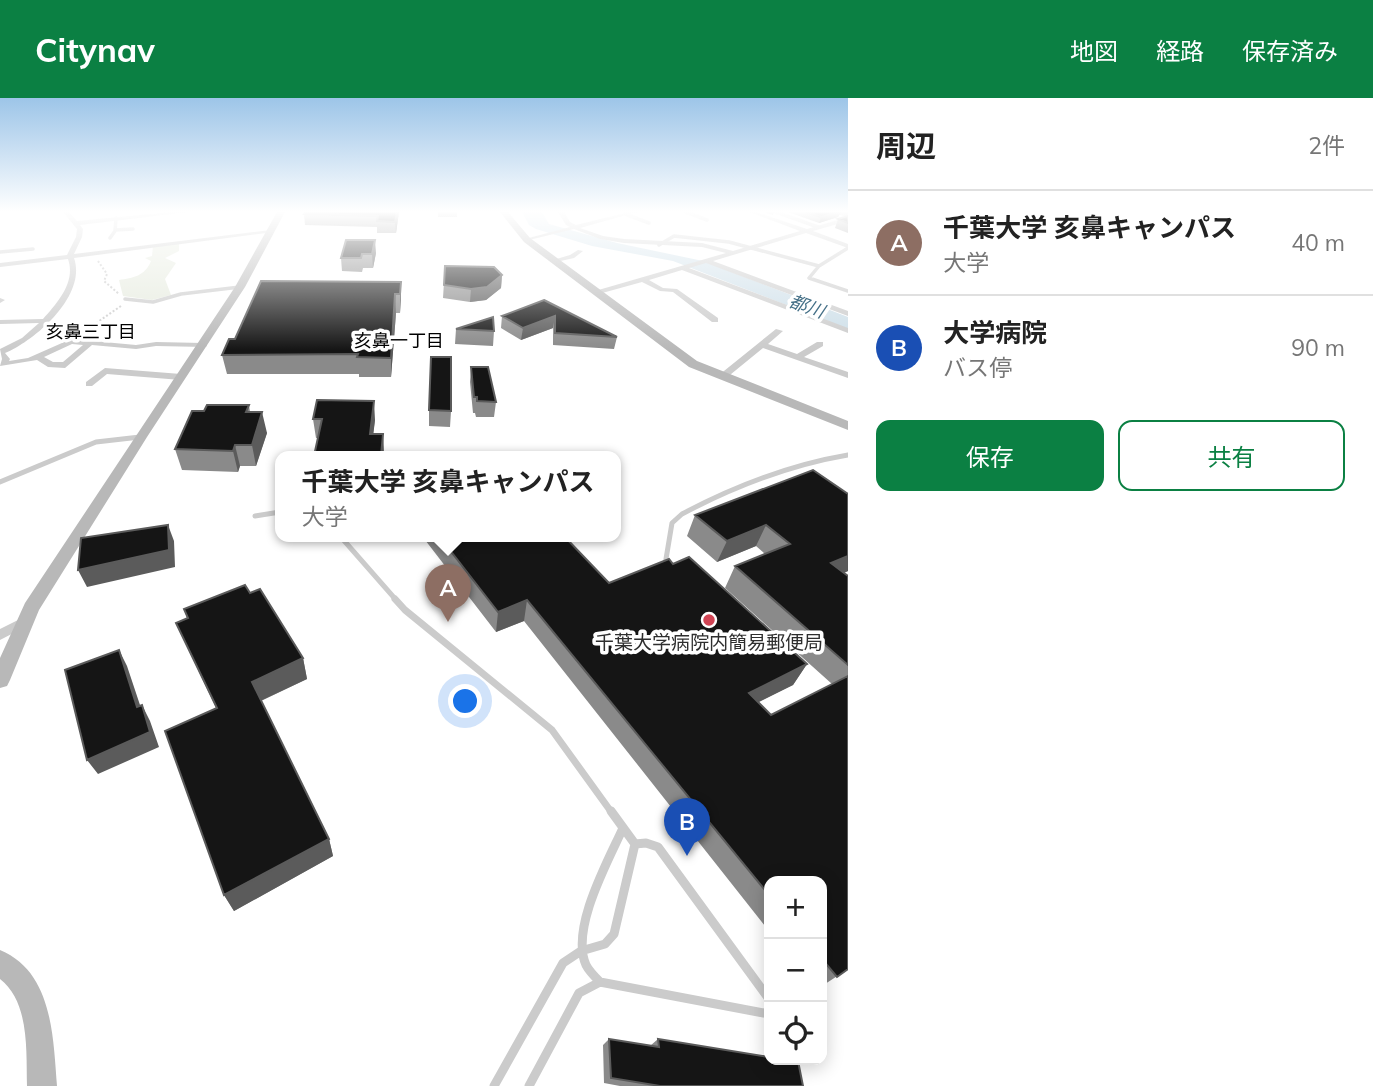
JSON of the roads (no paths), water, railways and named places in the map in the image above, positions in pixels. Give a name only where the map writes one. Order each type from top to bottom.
[{"type":"street","points":[[0,265],[48,258]]},
{"type":"street","points":[[2,365],[6,359],[0,352],[24,341],[46,321],[72,278],[74,272],[70,258]]},
{"type":"street","points":[[0,680],[31,608],[139,437],[203,345],[256,258]]},
{"type":"street","points":[[553,258],[684,358],[722,377],[848,426]]},
{"type":"street","points":[[556,260],[566,258]]},
{"type":"street","points":[[598,293],[721,258]]},
{"type":"street","points":[[709,262],[848,314]]},
{"type":"street","points":[[685,268],[848,331]]},
{"type":"street","points":[[643,280],[662,290],[675,290],[715,320]]},
{"type":"street","points":[[0,322],[46,321]]},
{"type":"street","points":[[722,377],[779,331]]},
{"type":"street","points":[[2,365],[38,357],[71,341],[136,347],[156,344],[203,345]]},
{"type":"street","points":[[38,357],[51,365],[65,365],[90,343]]},
{"type":"street","points":[[798,358],[820,344]]},
{"type":"street","points":[[762,345],[848,375]]},
{"type":"street","points":[[89,384],[105,371],[181,377]]},
{"type":"street","points":[[0,635],[26,621]]},
{"type":"street","points":[[0,963],[19,977],[28,991],[35,1016],[42,1086]]},
{"type":"lane","points":[[787,258],[819,267]]},
{"type":"lane","points":[[832,258],[809,278],[848,291]]},
{"type":"lane","points":[[125,299],[153,302],[181,294],[240,287]]},
{"type":"lane","points":[[0,482],[96,442],[139,437]]},
{"type":"lane","points":[[663,574],[670,530],[682,514],[786,469],[823,458],[848,455]]},
{"type":"lane","points":[[255,516],[275,513]]},
{"type":"lane","points":[[345,542],[405,610],[552,730],[635,844]]},
{"type":"lane","points":[[600,982],[585,964],[583,950],[586,915],[623,828]]},
{"type":"lane","points":[[635,844],[646,843],[658,848],[764,992]]},
{"type":"lane","points":[[494,1086],[563,963],[583,950],[604,947],[614,933],[635,844]]},
{"type":"lane","points":[[529,1086],[579,992],[600,982],[764,1013]]},
{"type":"water","name":"都川","points":[[657,258],[703,261],[848,317],[848,329],[673,261]]},
{"type":"place","name":"千葉大学病院内簡易郵便局","points":[[709,620]]},
{"type":"place","name":"千葉大学 亥鼻キャンパス","points":[[448,622]]},
{"type":"place","name":"大学病院","points":[[687,856]]},
{"type":"district","name":"亥鼻三丁目","points":[[91,331]]},
{"type":"district","name":"亥鼻一丁目","points":[[399,340]]}]
